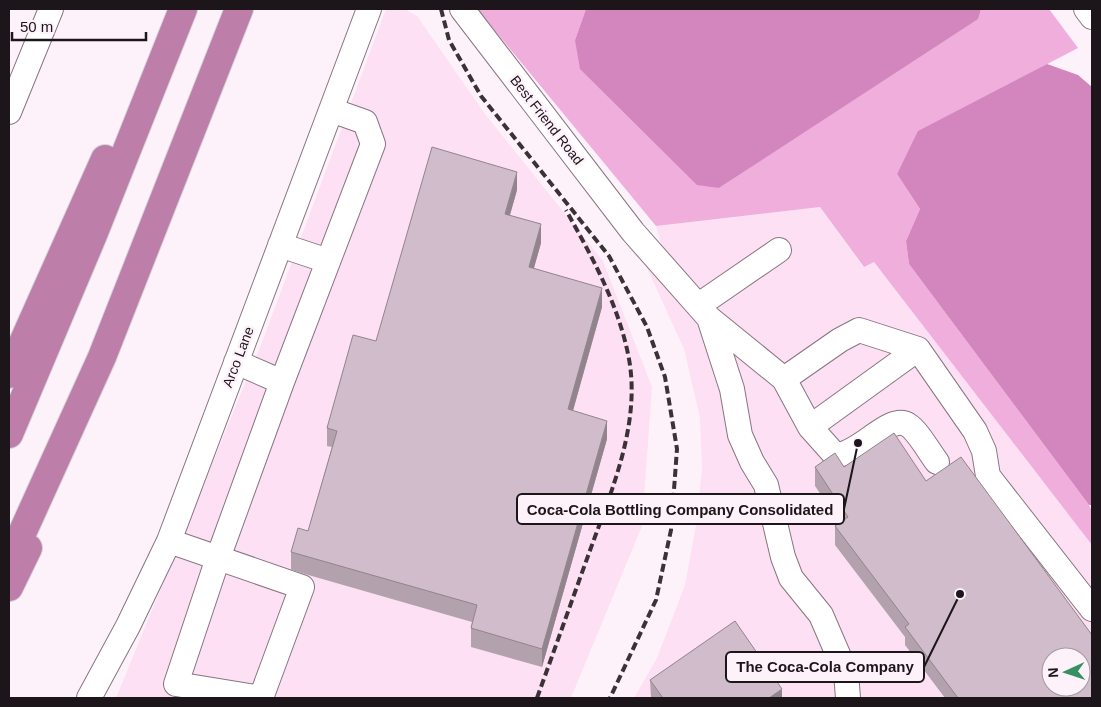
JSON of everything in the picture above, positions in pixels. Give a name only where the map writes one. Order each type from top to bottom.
[{"type":"highway","points":[[9,374],[92,186],[176,9]]},
{"type":"highway","points":[[9,434],[93,235],[183,9]]},
{"type":"highway","points":[[9,562],[102,357],[240,9]]},
{"type":"highway","points":[[9,587],[73,458],[147,242]]},
{"type":"street","points":[[9,112],[51,9]]},
{"type":"street","name":"Arco Lane","points":[[89,698],[128,626],[169,540],[369,9]]},
{"type":"street","name":"Best Friend Road","points":[[462,9],[633,232],[685,292],[704,311],[784,379]]},
{"type":"street","points":[[1086,9],[1092,17]]},
{"type":"street","points":[[169,540],[218,558],[302,587],[261,698],[176,684],[218,558],[282,382],[373,144],[365,122],[331,110]]},
{"type":"street","points":[[280,245],[328,261]]},
{"type":"street","points":[[779,250],[704,311],[732,389],[740,435],[752,462],[766,485],[783,557],[791,578],[821,615],[846,673],[848,698]]},
{"type":"street","points":[[937,462],[909,425],[904,423],[889,425],[856,449],[842,455],[835,455],[810,427],[784,379],[840,340],[859,330],[918,349],[975,431],[984,451],[988,476],[1092,609]]},
{"type":"street","points":[[810,427],[918,349]]},
{"type":"street","points":[[236,362],[282,382]]},
{"type":"shaded area","points":[[386,9],[405,9],[417,16],[485,114],[603,261],[652,387],[642,526],[571,698],[116,698],[264,337]]},
{"type":"shaded area","points":[[477,9],[586,9],[575,40],[719,188],[977,19],[981,9],[1049,9],[1078,48],[919,131],[897,174],[920,209],[906,241],[909,264],[1089,505],[1092,511],[1092,545],[874,262],[864,267],[820,207],[656,226]]},
{"type":"shaded area","points":[[586,9],[981,9],[978,19],[719,188],[697,185],[580,69],[575,40]]},
{"type":"shaded area","points":[[1047,64],[1078,75],[1092,87],[1092,505],[1089,505],[909,264],[906,241],[920,209],[897,174],[918,131]]},
{"type":"shaded area","points":[[820,207],[863,267],[874,262],[1092,545],[1092,698],[634,698],[657,658],[685,585],[697,519],[702,468],[700,418],[684,349],[642,257],[661,244],[656,226]]},
{"type":"building","points":[[432,147],[517,172],[505,214],[541,224],[529,267],[602,288],[568,409],[607,421],[542,649],[471,628],[477,605],[291,552],[298,528],[308,531],[337,431],[327,428],[353,335],[376,341]]},
{"type":"building","points":[[894,433],[926,481],[961,457],[1092,635],[1092,698],[958,698],[905,627],[909,624],[835,526],[848,517],[815,467],[835,453],[844,467]]},
{"type":"building","points":[[735,621],[782,689],[769,698],[663,698],[650,680]]},
{"type":"railway","points":[[441,9],[449,40],[481,96],[609,256],[647,327],[665,377],[677,449],[671,530],[656,600],[610,698]]},
{"type":"railway","points":[[537,698],[614,484],[627,434],[631,409],[632,384],[629,359],[619,320],[604,282],[566,210]]},
{"type":"place","name":"Coca-Cola Bottling Company Consolidated","points":[[858,443]]},
{"type":"place","name":"The Coca-Cola Company","points":[[960,594]]}]
